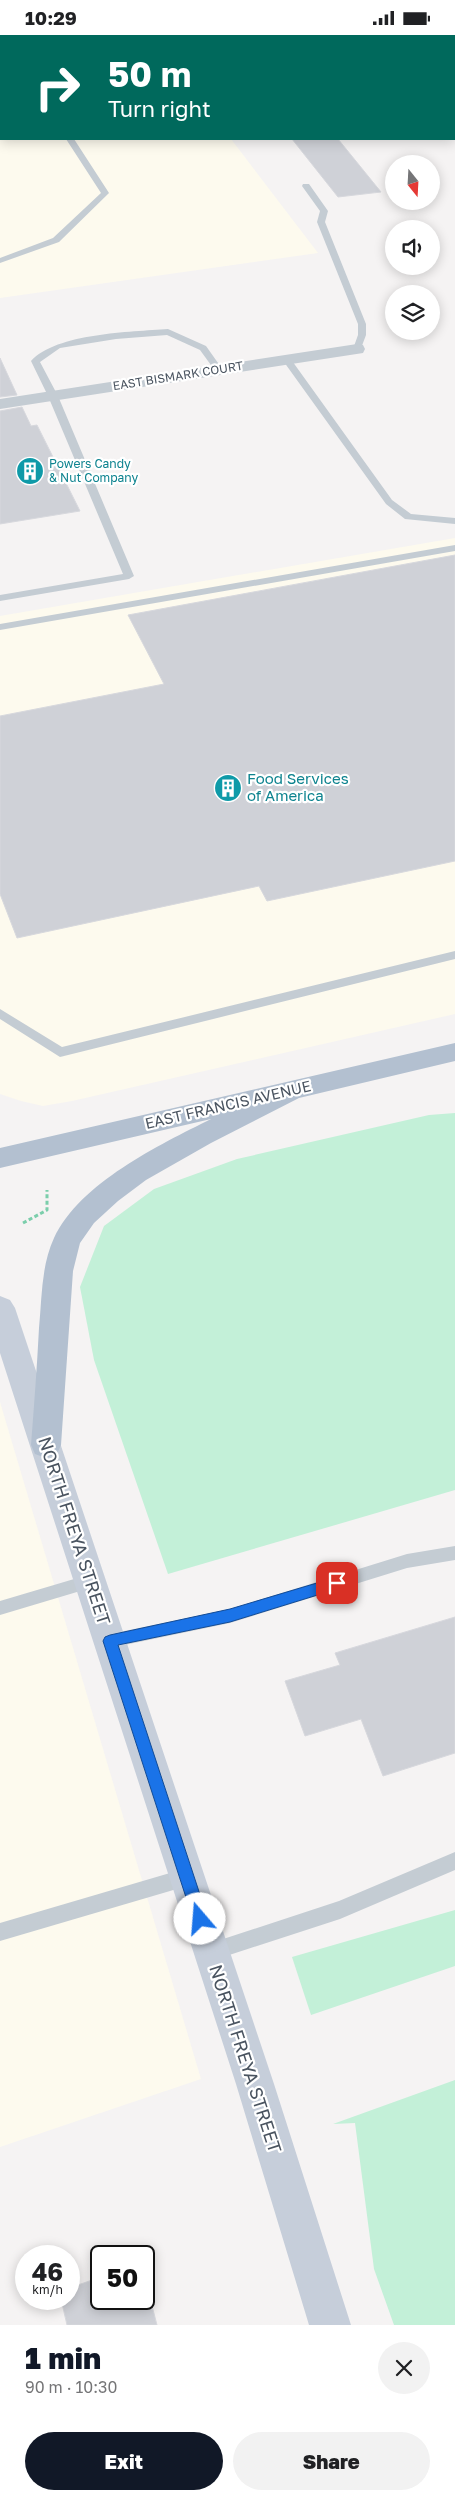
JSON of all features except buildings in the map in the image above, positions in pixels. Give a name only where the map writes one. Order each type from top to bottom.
[{"type":"main road","name":"EAST FRANCIS AVENUE","points":[[0,1158],[455,1052]]},
{"type":"main road","points":[[46,1445],[56,1304],[60,1268],[68,1239],[83,1218],[104,1197],[135,1175],[175,1150],[290,1091]]},
{"type":"main road","name":"NORTH FREYA STREET","points":[[0,1308],[187,1877],[330,2325]]},
{"type":"street","name":"EAST BISMARK COURT","points":[[0,404],[356,349]]},
{"type":"lane","points":[[0,261],[56,240],[105,193],[71,140]]},
{"type":"lane","points":[[306,186],[324,211],[321,222],[362,324],[362,335],[356,349]]},
{"type":"lane","points":[[0,598],[129,575],[53,396],[35,361],[57,346],[116,336],[168,332],[203,348],[219,370]]},
{"type":"lane","points":[[287,360],[389,502],[408,517],[455,521]]},
{"type":"lane","points":[[0,627],[455,548]]},
{"type":"lane","points":[[0,1013],[60,1052],[455,955]]},
{"type":"lane","points":[[110,1641],[230,1615],[407,1561],[455,1553]]},
{"type":"lane","points":[[0,1608],[90,1581]]},
{"type":"lane","points":[[211,1952],[340,1910],[455,1861]]},
{"type":"lane","points":[[0,1931],[187,1877]]},
{"type":"path","points":[[23,1223],[47,1210],[47,1190]]},
{"type":"shaded area","points":[[0,140],[232,140],[318,253],[0,298]]},
{"type":"shaded area","points":[[455,538],[455,1014],[72,1101],[43,1106],[0,1094],[0,616]]},
{"type":"shaded area","points":[[0,1402],[201,2079],[0,2147]]},
{"type":"green space","points":[[455,1113],[455,1490],[168,1574],[94,1360],[80,1287],[104,1226],[154,1189],[237,1159],[429,1115]]},
{"type":"green space","points":[[455,1910],[455,1966],[311,2015],[292,1957]]},
{"type":"green space","points":[[455,2080],[455,2325],[394,2325],[374,2269],[355,2123],[333,2124]]},
{"type":"place","name":"Powers Candy & Nut Company","points":[[30,471]]},
{"type":"place","name":"Food Services of America","points":[[228,788]]},
{"type":"route","points":[[200,1919],[110,1641],[230,1615],[337,1583]]}]
